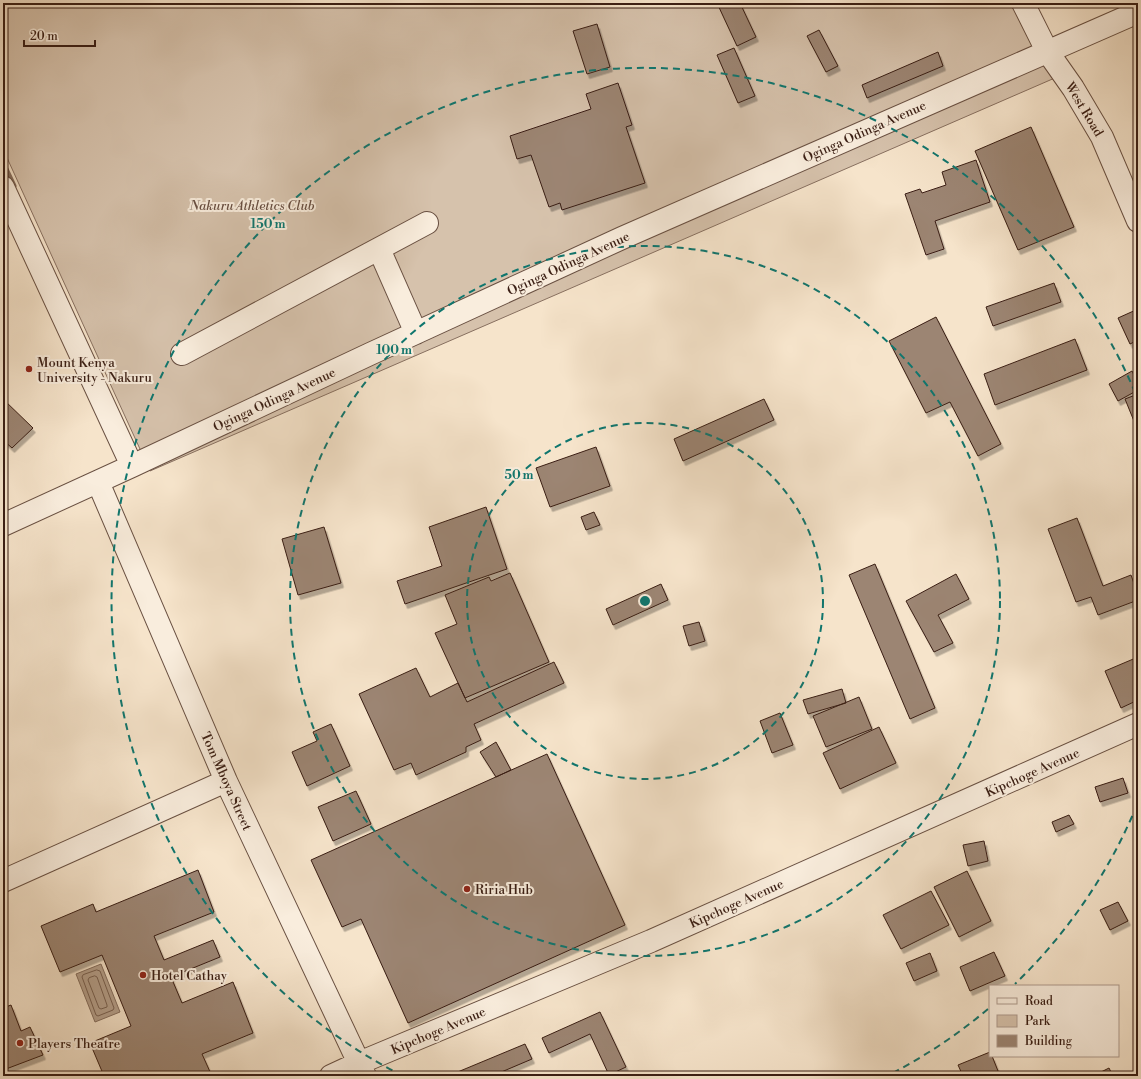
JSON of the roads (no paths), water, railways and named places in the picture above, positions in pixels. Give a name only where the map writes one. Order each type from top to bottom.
[{"type":"street","name":"West Road","points":[[1023,3],[1048,51],[1073,88],[1102,138],[1138,221]]},
{"type":"street","name":"Oginga Odinga Avenue","points":[[3,525],[622,238],[1138,12]]},
{"type":"street","points":[[3,187],[132,466]]},
{"type":"street","points":[[182,354],[427,223]]},
{"type":"street","points":[[379,249],[416,333]]},
{"type":"street","name":"Tom Mboya Street","points":[[98,482],[226,781],[362,1070]]},
{"type":"street","name":"Kipchoge Avenue","points":[[331,1076],[362,1070],[1138,724]]},
{"type":"street","points":[[3,881],[226,781]]},
{"type":"water","points":[[101,964],[120,1012],[95,1022],[76,974]]},
{"type":"waterway","points":[[3,165],[13,186]]},
{"type":"place","name":"Mount Kenya University - Nakuru","points":[[29,369]]},
{"type":"place","name":"Riria Hub","points":[[467,889]]},
{"type":"place","name":"Hotel Cathay","points":[[143,975]]},
{"type":"place","name":"Players Theatre","points":[[20,1043]]},
{"type":"park label","name":"Nakuru Athletics Club","points":[[252,205]]}]
